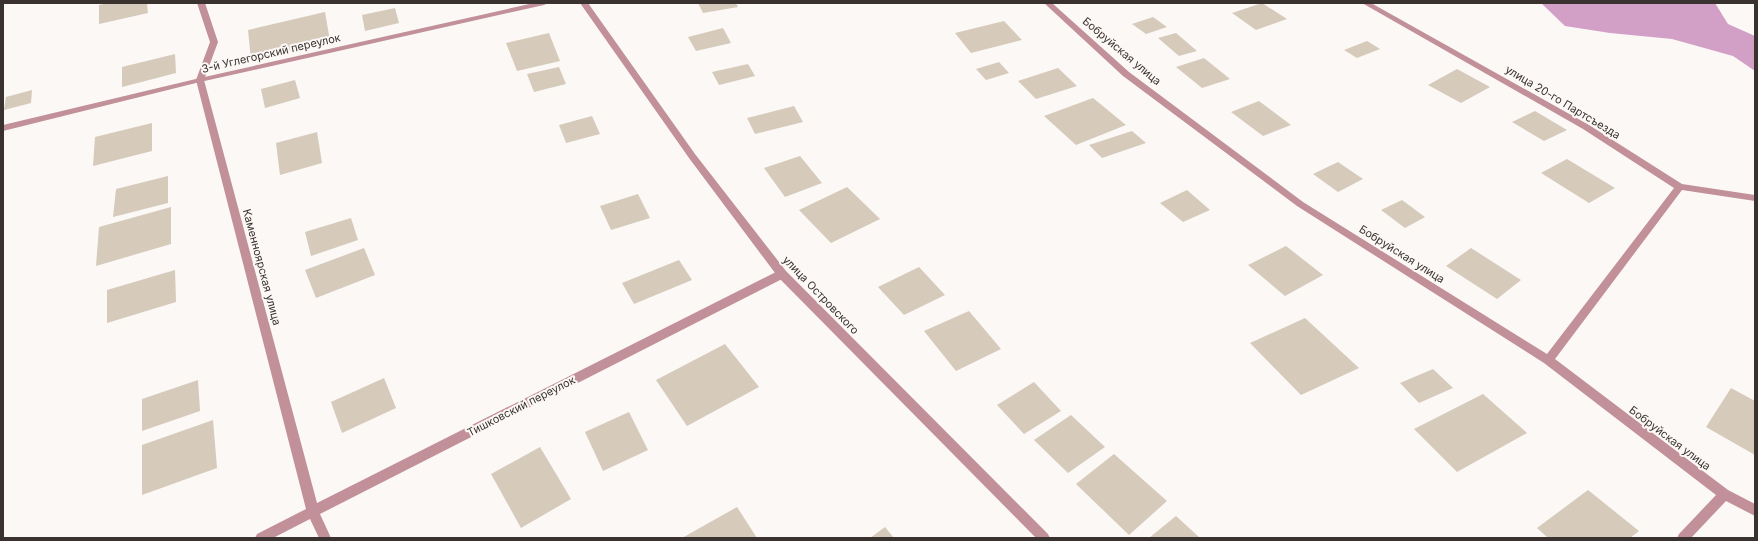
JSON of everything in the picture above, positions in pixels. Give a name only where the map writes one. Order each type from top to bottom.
[{"type":"street","points":[[200,80],[214,42],[201,3]]},
{"type":"street","name":"3-й Углегорский переулок","points":[[3,128],[200,80],[544,3]]},
{"type":"street","name":"улица Островского","points":[[584,3],[692,156],[782,274],[1044,538]]},
{"type":"street","name":"Бобруйская улица","points":[[1048,3],[1126,74],[1300,204],[1548,360],[1724,494],[1755,510]]},
{"type":"street","name":"улица 20-го Партсъезда","points":[[1366,3],[1586,127],[1680,187],[1755,198]]},
{"type":"street","name":"Каменноярская улица","points":[[200,80],[313,511],[325,538]]},
{"type":"street","points":[[1548,360],[1680,187]]},
{"type":"street","name":"Тишковский переулок","points":[[261,538],[782,274]]},
{"type":"street","points":[[1682,538],[1724,494]]},
{"type":"shaded area","points":[[1541,3],[1715,3],[1728,24],[1755,36],[1755,71],[1733,56],[1672,39],[1610,33],[1565,26]]},
{"type":"building","points":[[108,3],[147,3],[148,13],[99,24],[99,5]]},
{"type":"building","points":[[698,3],[736,3],[738,7],[703,13]]},
{"type":"building","points":[[1262,3],[1287,19],[1256,30],[1232,13]]},
{"type":"building","points":[[395,8],[399,23],[365,31],[362,15]]},
{"type":"building","points":[[325,12],[330,41],[251,60],[248,30]]},
{"type":"building","points":[[1153,17],[1167,27],[1146,34],[1132,24]]},
{"type":"building","points":[[1004,21],[1022,40],[971,53],[955,33]]},
{"type":"building","points":[[723,28],[731,43],[696,51],[688,37]]},
{"type":"building","points":[[549,33],[560,61],[517,71],[506,43]]},
{"type":"building","points":[[1176,33],[1197,51],[1179,56],[1158,38]]},
{"type":"building","points":[[1367,41],[1380,49],[1357,58],[1344,50]]},
{"type":"building","points":[[175,54],[176,73],[122,87],[122,67]]},
{"type":"building","points":[[1204,58],[1230,79],[1202,88],[1176,67]]},
{"type":"building","points":[[999,62],[1009,73],[986,80],[976,69]]},
{"type":"building","points":[[748,64],[755,76],[719,85],[712,72]]},
{"type":"building","points":[[559,67],[566,84],[534,92],[527,74]]},
{"type":"building","points":[[1058,68],[1077,86],[1036,99],[1018,81]]},
{"type":"building","points":[[1457,69],[1490,87],[1461,103],[1428,85]]},
{"type":"building","points":[[295,80],[300,98],[265,108],[261,89]]},
{"type":"building","points":[[32,90],[31,103],[4,110],[6,97]]},
{"type":"building","points":[[1093,98],[1126,125],[1076,145],[1044,116]]},
{"type":"building","points":[[1259,101],[1291,125],[1263,136],[1231,112]]},
{"type":"building","points":[[794,106],[803,122],[755,134],[747,118]]},
{"type":"building","points":[[1535,111],[1567,130],[1544,141],[1512,122]]},
{"type":"building","points":[[592,116],[600,134],[566,143],[559,125]]},
{"type":"building","points":[[152,123],[152,151],[93,166],[95,137]]},
{"type":"building","points":[[1132,131],[1146,143],[1102,158],[1089,145]]},
{"type":"building","points":[[317,132],[322,163],[280,175],[276,143]]},
{"type":"building","points":[[800,156],[822,183],[785,197],[764,168]]},
{"type":"building","points":[[1567,159],[1615,188],[1589,203],[1541,173]]},
{"type":"building","points":[[1338,162],[1363,179],[1338,192],[1313,174]]},
{"type":"building","points":[[168,176],[168,203],[113,217],[116,189]]},
{"type":"building","points":[[847,187],[880,219],[831,243],[799,210]]},
{"type":"building","points":[[1187,190],[1210,210],[1183,222],[1160,203]]},
{"type":"building","points":[[638,194],[650,218],[611,230],[600,206]]},
{"type":"building","points":[[1402,200],[1425,217],[1405,228],[1381,210]]},
{"type":"building","points":[[171,207],[171,244],[96,266],[99,227]]},
{"type":"building","points":[[351,218],[358,240],[311,256],[305,232]]},
{"type":"building","points":[[1286,246],[1323,275],[1285,296],[1248,265]]},
{"type":"building","points":[[364,248],[375,275],[316,298],[305,270]]},
{"type":"building","points":[[1471,248],[1521,280],[1497,299],[1446,266]]},
{"type":"building","points":[[679,260],[692,280],[634,304],[622,283]]},
{"type":"building","points":[[919,267],[945,295],[904,315],[878,287]]},
{"type":"building","points":[[175,270],[176,302],[107,323],[107,290]]},
{"type":"building","points":[[969,311],[1001,349],[956,371],[924,331]]},
{"type":"building","points":[[1305,318],[1359,368],[1301,395],[1250,343]]},
{"type":"building","points":[[725,344],[759,387],[687,426],[656,380]]},
{"type":"building","points":[[1433,369],[1453,388],[1419,403],[1400,383]]},
{"type":"building","points":[[384,378],[396,408],[342,433],[331,402]]},
{"type":"building","points":[[198,380],[200,411],[142,431],[142,399]]},
{"type":"building","points":[[1034,382],[1061,411],[1024,434],[997,405]]},
{"type":"building","points":[[1731,388],[1755,401],[1755,455],[1706,427]]},
{"type":"building","points":[[1483,394],[1527,433],[1457,472],[1414,429]]},
{"type":"building","points":[[629,412],[648,450],[603,471],[585,432]]},
{"type":"building","points":[[1071,415],[1105,447],[1068,473],[1034,440]]},
{"type":"building","points":[[213,420],[217,468],[142,495],[142,445]]},
{"type":"building","points":[[540,447],[571,499],[521,528],[491,474]]},
{"type":"building","points":[[1114,454],[1167,501],[1129,535],[1076,484]]},
{"type":"building","points":[[1588,490],[1639,531],[1630,538],[1548,538],[1537,528]]},
{"type":"building","points":[[737,507],[757,538],[682,538]]},
{"type":"building","points":[[1176,516],[1200,538],[1149,538]]},
{"type":"building","points":[[885,527],[894,538],[870,538]]}]
